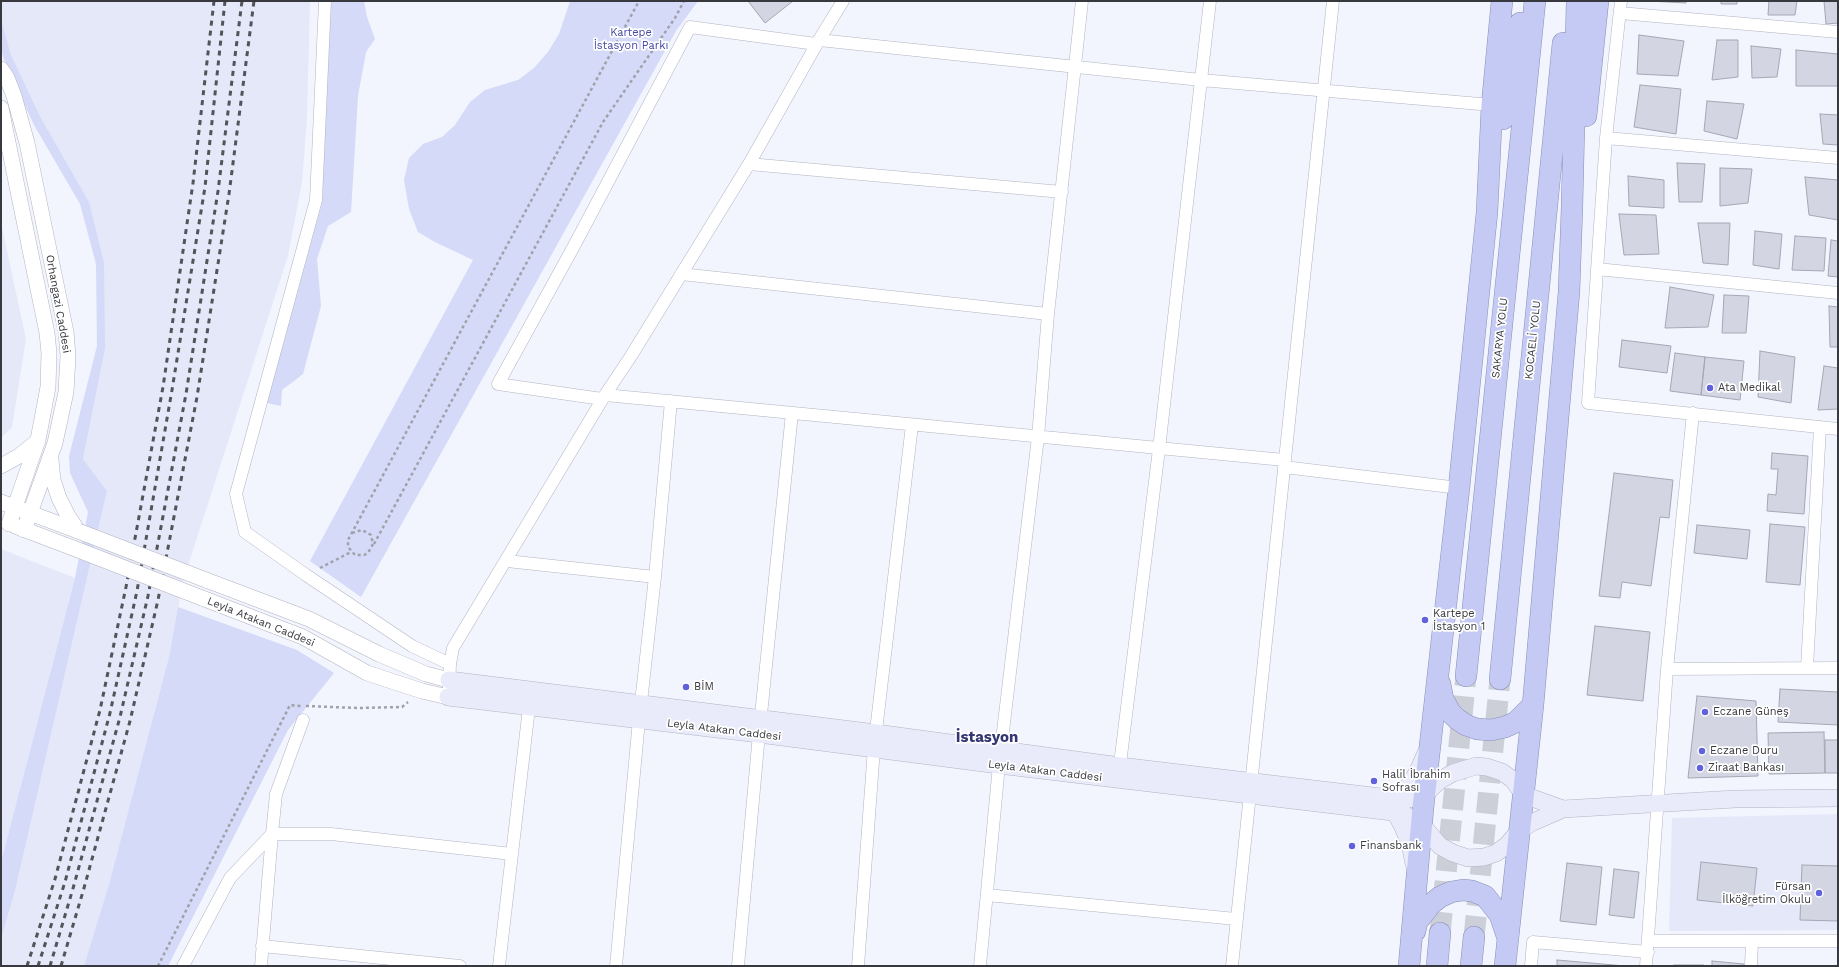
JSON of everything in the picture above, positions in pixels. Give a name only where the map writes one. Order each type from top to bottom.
[{"type":"highway","points":[[1410,959],[1422,825],[1404,804],[1431,741],[1459,488],[1487,212],[1492,104],[1502,1]]},
{"type":"highway","points":[[1487,212],[1524,1]]},
{"type":"highway","name":"SAKARYA YOLU","points":[[1466,676],[1535,1]]},
{"type":"highway","name":"KOCAELİ YOLU","points":[[1500,679],[1567,1]]},
{"type":"highway","points":[[1569,292],[1577,1]]},
{"type":"highway","points":[[1505,966],[1533,705],[1569,292],[1598,1]]},
{"type":"highway","points":[[1438,678],[1443,699],[1450,712],[1457,720],[1478,729],[1491,730],[1505,727],[1516,722],[1533,705]]},
{"type":"highway","points":[[1410,959],[1417,922],[1422,914],[1440,897],[1451,892],[1462,890],[1472,891],[1486,896],[1500,915],[1508,938]]},
{"type":"highway","points":[[1437,966],[1440,933]]},
{"type":"highway","points":[[1471,966],[1474,937]]},
{"type":"main road","name":"Leyla Atakan Caddesi","points":[[449,680],[530,698],[1250,789],[1404,804]]},
{"type":"main road","points":[[1417,875],[1410,844],[1403,827],[1404,804],[1408,785],[1417,773],[1431,741]]},
{"type":"main road","points":[[1404,804],[1452,773],[1476,766],[1487,767],[1502,772],[1513,780],[1524,795],[1563,808],[1735,799],[1838,798]]},
{"type":"main road","points":[[1404,804],[1440,846],[1453,854],[1468,858],[1484,857],[1496,853],[1507,845],[1520,830],[1531,823],[1563,808]]},
{"type":"street","points":[[325,1],[316,200],[236,494],[245,532],[412,646],[449,680]]},
{"type":"street","points":[[449,680],[453,648],[507,561],[604,397],[749,164],[817,42],[843,1]]},
{"type":"street","points":[[980,966],[1000,758],[1038,437],[1048,314],[1082,1]]},
{"type":"street","points":[[1119,773],[1159,449],[1210,1]]},
{"type":"street","points":[[1232,966],[1333,1]]},
{"type":"street","points":[[1838,32],[1621,7],[1606,138],[1588,403],[1838,428]]},
{"type":"street","points":[[1459,488],[1284,464],[1159,449],[671,401],[604,397],[498,384],[574,246],[690,27],[817,42],[1074,66],[1201,80],[1492,104]]},
{"type":"street","name":"Orhangazi Caddesi","points":[[3,70],[14,96],[27,143],[66,338],[68,356],[66,392],[55,443],[24,530]]},
{"type":"street","name":"Orhangazi Caddesi","points":[[1,108],[47,333],[49,360],[48,387],[38,440],[8,504],[5,522]]},
{"type":"street","points":[[1606,138],[1838,158]]},
{"type":"street","points":[[749,164],[1062,192]]},
{"type":"street","points":[[1597,269],[1838,293]]},
{"type":"street","points":[[681,274],[1048,314]]},
{"type":"street","points":[[616,966],[671,401]]},
{"type":"street","points":[[738,966],[760,726],[792,413]]},
{"type":"street","points":[[1646,966],[1667,669],[1693,413]]},
{"type":"street","points":[[858,966],[875,741],[912,425]]},
{"type":"street","points":[[1807,668],[1820,427]]},
{"type":"street","points":[[1,466],[19,456],[38,440]]},
{"type":"street","points":[[50,458],[53,480],[59,498],[78,531]]},
{"type":"street","name":"Leyla Atakan Caddesi","points":[[8,504],[309,619],[379,654],[426,674],[449,680]]},
{"type":"street","name":"Leyla Atakan Caddesi","points":[[5,522],[304,637],[367,673],[422,691],[449,680]]},
{"type":"street","points":[[507,561],[655,577]]},
{"type":"street","points":[[1667,669],[1838,668]]},
{"type":"street","points":[[499,966],[530,698]]},
{"type":"street","points":[[260,966],[276,794],[303,720]]},
{"type":"street","points":[[183,966],[230,878],[272,834],[331,834],[512,854]]},
{"type":"street","points":[[987,895],[1236,919]]},
{"type":"street","points":[[1751,966],[1752,941]]},
{"type":"street","points":[[1531,966],[1533,942],[1648,947],[1752,941],[1838,941]]},
{"type":"street","points":[[262,946],[460,966]]},
{"type":"path","points":[[639,1],[352,532],[348,540],[348,547],[355,555],[364,555],[372,548],[603,122],[684,1]]},
{"type":"path","points":[[352,532],[358,530],[366,531],[373,539],[372,548]]},
{"type":"path","points":[[306,575],[351,552]]},
{"type":"shaded area","points":[[1,1],[310,1],[307,117],[302,182],[288,256],[183,581],[169,657],[109,884],[84,966],[1,966],[1,939],[15,891],[107,491],[83,459],[105,349],[89,202],[41,118],[11,55],[1,19]]},
{"type":"shaded area","points":[[1,223],[26,339],[12,427],[1,438]]},
{"type":"shaded area","points":[[1,549],[75,578],[1,862]]},
{"type":"shaded area","points":[[1838,814],[1838,930],[1669,931],[1672,818]]},
{"type":"green space","points":[[328,1],[364,1],[367,17],[375,39],[366,52],[358,96],[351,212],[328,226],[317,259],[321,306],[303,374],[282,390],[281,406],[267,403],[322,203]]},
{"type":"green space","name":"Kartepe İstasyon Parkı","points":[[570,1],[698,1],[676,31],[361,597],[310,561],[473,260],[418,232],[409,209],[404,180],[409,158],[423,144],[442,137],[455,125],[470,102],[485,90],[518,80],[534,68],[548,52],[559,34]]},
{"type":"green space","points":[[1,19],[11,55],[41,118],[89,202],[104,263],[105,349],[83,459],[107,491],[15,891],[1,939],[1,862],[75,578],[88,512],[70,473],[69,456],[97,346],[96,264],[80,204],[34,125],[4,60],[1,48]]},
{"type":"green space","points":[[178,607],[297,650],[334,673],[288,730],[168,966],[84,966],[109,884],[169,657]]},
{"type":"building","points":[[748,1],[793,1],[765,23]]},
{"type":"building","points":[[1649,1],[1686,1],[1686,3]]},
{"type":"building","points":[[1721,1],[1737,1],[1737,4],[1721,4]]},
{"type":"building","points":[[1769,1],[1797,1],[1795,15],[1768,15]]},
{"type":"building","points":[[1824,1],[1838,1],[1838,23],[1826,24]]},
{"type":"building","points":[[1639,35],[1684,41],[1678,76],[1637,74]]},
{"type":"building","points":[[1717,40],[1738,40],[1738,77],[1712,80]]},
{"type":"building","points":[[1751,46],[1781,49],[1777,77],[1752,78]]},
{"type":"building","points":[[1796,50],[1838,54],[1838,86],[1796,86]]},
{"type":"building","points":[[1640,85],[1681,89],[1676,134],[1634,127]]},
{"type":"building","points":[[1707,101],[1744,104],[1737,139],[1704,131]]},
{"type":"building","points":[[1820,114],[1838,115],[1838,145],[1823,144]]},
{"type":"building","points":[[1677,163],[1705,164],[1702,202],[1679,202]]},
{"type":"building","points":[[1720,168],[1752,169],[1748,203],[1720,206]]},
{"type":"building","points":[[1628,176],[1664,180],[1664,208],[1629,206]]},
{"type":"building","points":[[1805,177],[1838,180],[1838,220],[1809,215]]},
{"type":"building","points":[[1619,214],[1656,215],[1659,254],[1624,255]]},
{"type":"building","points":[[1698,223],[1730,223],[1728,265],[1703,263]]},
{"type":"building","points":[[1755,231],[1782,234],[1779,269],[1753,265]]},
{"type":"building","points":[[1795,236],[1826,238],[1824,271],[1792,270]]},
{"type":"building","points":[[1831,240],[1838,241],[1838,277],[1828,276]]},
{"type":"building","points":[[1670,287],[1714,295],[1708,327],[1665,328]]},
{"type":"building","points":[[1724,295],[1749,296],[1746,333],[1722,333]]},
{"type":"building","points":[[1829,306],[1838,307],[1838,347],[1830,347]]},
{"type":"building","points":[[1622,340],[1671,346],[1667,373],[1619,367]]},
{"type":"building","points":[[1760,351],[1795,357],[1791,403],[1758,397]]},
{"type":"building","points":[[1675,353],[1705,357],[1701,395],[1670,391]]},
{"type":"building","points":[[1705,357],[1744,361],[1740,400],[1701,395]]},
{"type":"building","points":[[1824,366],[1838,368],[1838,409],[1818,410]]},
{"type":"building","points":[[1772,453],[1808,456],[1804,514],[1767,511],[1768,494],[1776,495],[1778,469],[1771,469]]},
{"type":"building","points":[[1614,473],[1673,480],[1669,518],[1660,517],[1651,586],[1622,582],[1620,598],[1599,596]]},
{"type":"building","points":[[1770,524],[1805,527],[1800,585],[1766,582]]},
{"type":"building","points":[[1697,525],[1750,530],[1747,559],[1694,553]]},
{"type":"building","points":[[1595,626],[1650,632],[1643,701],[1587,695]]},
{"type":"building","points":[[1780,689],[1838,692],[1838,725],[1778,722]]},
{"type":"building","points":[[1697,696],[1756,701],[1758,776],[1688,778]]},
{"type":"building","points":[[1824,732],[1825,773],[1769,774],[1768,733]]},
{"type":"building","points":[[1825,740],[1838,740],[1838,773],[1825,773]]},
{"type":"building","points":[[1701,862],[1757,868],[1753,906],[1697,900]]},
{"type":"building","points":[[1567,863],[1602,867],[1596,925],[1560,921]]},
{"type":"building","name":"Fürsan İlköğretim Okulu","points":[[1802,865],[1838,866],[1838,921],[1800,920]]},
{"type":"building","points":[[1614,869],[1639,872],[1634,918],[1609,915]]},
{"type":"building","points":[[1557,960],[1625,966],[1557,966]]},
{"type":"building","points":[[1712,961],[1744,964],[1744,966],[1712,966]]},
{"type":"building","points":[[1704,965],[1704,966],[1674,966]]},
{"type":"tunnel","points":[[1440,933],[1466,676]]},
{"type":"tunnel","points":[[1474,937],[1500,679]]},
{"type":"railway","points":[[27,966],[55,879],[100,710],[126,587],[163,387],[193,183],[214,1]]},
{"type":"railway","points":[[38,966],[65,882],[110,713],[137,591],[205,187],[225,1]]},
{"type":"railway","points":[[50,966],[120,717],[148,596],[186,394],[218,191],[242,1]]},
{"type":"railway","points":[[61,966],[130,721],[158,600],[197,397],[229,194],[254,1]]},
{"type":"place","name":"Ata Medikal","points":[[1710,388]]},
{"type":"place","name":"Kartepe İstasyon 1","points":[[1425,620]]},
{"type":"place","name":"BİM","points":[[686,687]]},
{"type":"place","name":"Eczane Güneş","points":[[1705,712]]},
{"type":"place","name":"Eczane Duru","points":[[1702,751]]},
{"type":"place","name":"Ziraat Bankası","points":[[1700,768]]},
{"type":"place","name":"Halil İbrahim Sofrası","points":[[1374,781]]},
{"type":"place","name":"Finansbank","points":[[1352,846]]},
{"type":"place","name":"Fürsan İlköğretim Okulu","points":[[1819,893]]},
{"type":"district","name":"İstasyon","points":[[987,738]]}]
